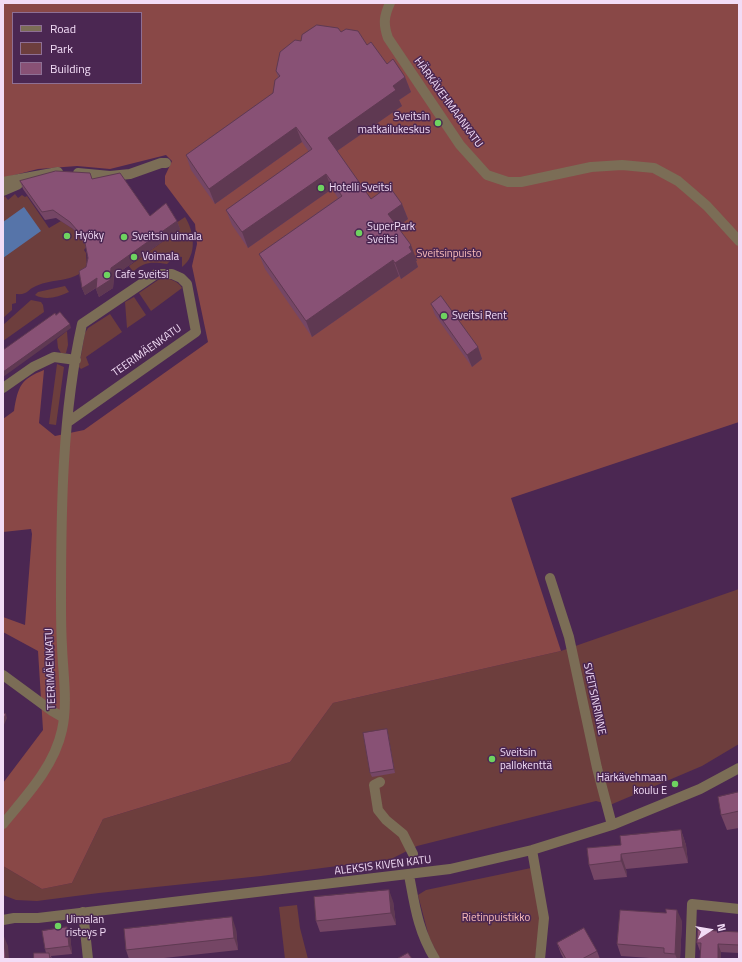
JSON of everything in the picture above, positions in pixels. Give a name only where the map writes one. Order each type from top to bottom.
[{"type":"street","name":"HÄRKÄVEHMAANKATU","points":[[390,3],[384,17],[384,24],[388,38],[460,145],[487,175],[508,182],[521,182],[591,167],[622,166],[654,168],[678,181],[692,193],[707,206],[739,241]]},
{"type":"street","points":[[3,182],[58,172],[110,176],[130,174],[161,163],[166,163]]},
{"type":"street","points":[[3,191],[17,185],[26,177]]},
{"type":"street","name":"TEERIMÄENKATU","points":[[3,824],[31,791],[43,773],[62,731],[65,693],[61,600],[64,497],[68,422],[82,324],[156,274],[172,274],[184,280],[187,284],[196,332],[68,422]]},
{"type":"street","points":[[3,388],[33,367],[54,357],[76,360]]},
{"type":"street","name":"SVEITSINRINNE","points":[[550,578],[569,637],[597,768],[612,825]]},
{"type":"street","points":[[3,675],[64,718]]},
{"type":"street","name":"ALEKSIS KIVEN KATU","points":[[3,920],[14,918],[38,918],[450,869],[532,850],[612,825],[700,789],[739,768]]},
{"type":"street","points":[[380,782],[374,785],[378,810],[386,820],[403,834],[413,854]]},
{"type":"street","points":[[532,850],[544,918],[540,959]]},
{"type":"street","points":[[409,875],[417,917],[424,940],[435,959]]},
{"type":"street","points":[[690,959],[692,904],[739,909]]},
{"type":"street","name":"ALEKSIS KIVEN KATU","points":[[3,912],[14,918]]},
{"type":"street","points":[[83,912],[88,959]]},
{"type":"green space","name":"Sveitsinpuisto","points":[[3,3],[739,3],[739,422],[511,498],[561,651],[333,703],[290,762],[103,819],[72,883],[42,889],[3,866],[3,783],[43,730],[38,651],[3,632],[3,617],[25,625],[32,534],[31,529],[3,532],[3,419],[14,411],[19,389],[25,380],[44,370],[39,423],[55,436],[84,430],[208,342],[192,266],[197,244],[195,224],[165,184],[165,176],[172,161],[166,155],[110,169],[77,166],[38,169],[3,178]]},
{"type":"green space","points":[[15,194],[18,198],[22,195],[25,197],[27,196],[49,228],[61,221],[73,229],[87,246],[84,250],[86,253],[87,268],[75,276],[42,284],[25,293],[16,294],[16,303],[12,304],[12,310],[3,318],[3,198],[5,196],[8,200]]},
{"type":"green space","points":[[185,217],[191,229],[193,243],[187,262],[182,267],[182,257],[175,256],[167,264],[149,263],[137,268],[133,272],[129,266],[180,229],[176,223]]},
{"type":"green space","points":[[161,278],[173,280],[182,288],[151,311],[139,293]]},
{"type":"green space","points":[[65,286],[69,292],[56,297],[43,298],[35,295],[38,292]]},
{"type":"green space","points":[[134,297],[146,315],[127,328],[125,302]]},
{"type":"green space","points":[[31,300],[41,302],[44,312],[3,341],[3,325]]},
{"type":"green space","points":[[110,314],[122,332],[86,357],[89,365],[81,369],[79,367],[85,333],[88,328]]},
{"type":"green space","points":[[67,331],[68,345],[66,353],[61,353],[58,348],[57,339]]},
{"type":"green space","points":[[57,364],[64,367],[56,425],[49,424]]},
{"type":"green space","points":[[739,589],[739,744],[702,766],[610,805],[596,801],[417,846],[391,859],[261,876],[37,901],[16,900],[3,895],[3,866],[42,889],[72,883],[103,819],[290,762],[333,703],[561,651]]},
{"type":"green space","name":"Rietinpuistikko","points":[[531,868],[540,919],[535,959],[440,959],[429,937],[418,895],[426,890]]},
{"type":"green space","points":[[297,905],[300,928],[308,959],[285,959],[279,907]]},
{"type":"water","points":[[24,207],[41,231],[3,258],[3,222]]},
{"type":"building","name":"Hotelli Sveitsi","points":[[317,25],[338,28],[341,32],[346,29],[358,31],[367,45],[371,42],[387,64],[393,59],[405,77],[393,86],[396,90],[328,138],[371,199],[389,186],[402,204],[388,214],[411,245],[409,247],[412,252],[395,263],[393,260],[306,321],[259,254],[342,196],[326,174],[242,232],[226,210],[312,149],[296,127],[209,189],[186,155],[273,93],[275,80],[280,76],[276,71],[280,52],[295,40],[301,41],[302,35]]},
{"type":"building","name":"Sveitsin uimala","points":[[56,171],[90,173],[92,179],[120,173],[150,216],[166,203],[177,221],[111,268],[110,280],[96,289],[97,278],[82,288],[79,271],[86,267],[88,258],[84,238],[70,222],[53,210],[42,212],[20,181]]},
{"type":"building","points":[[441,296],[478,347],[467,355],[431,304]]},
{"type":"building","points":[[60,312],[70,324],[3,372],[3,350],[55,313],[56,315]]},
{"type":"building","points":[[3,713],[6,714],[3,720]]},
{"type":"building","points":[[387,729],[394,769],[370,773],[363,733]]},
{"type":"building","points":[[739,792],[739,811],[721,815],[718,797]]},
{"type":"building","points":[[681,830],[683,847],[621,854],[621,861],[589,865],[587,848],[621,845],[620,836]]},
{"type":"building","points":[[389,890],[391,913],[316,921],[314,897]]},
{"type":"building","points":[[666,909],[677,910],[675,954],[664,953],[664,948],[617,944],[620,910],[666,913]]},
{"type":"building","points":[[232,917],[234,938],[126,950],[124,929]]},
{"type":"building","points":[[67,927],[69,946],[45,949],[42,931]]},
{"type":"building","points":[[584,928],[597,951],[582,959],[566,959],[557,943]]},
{"type":"building","points":[[698,930],[739,932],[739,945],[718,944],[718,959],[700,959],[701,943],[697,943]]},
{"type":"building","points":[[3,934],[6,959],[3,959]]},
{"type":"building","points":[[34,953],[49,953],[50,959],[34,959]]},
{"type":"building","points":[[408,953],[412,959],[397,959]]},
{"type":"place","name":"Sveitsin matkailukeskus","points":[[438,123]]},
{"type":"place","name":"Hotelli Sveitsi","points":[[321,188]]},
{"type":"place","name":"SuperPark Sveitsi","points":[[359,233]]},
{"type":"place","name":"Hyöky","points":[[67,236]]},
{"type":"place","name":"Sveitsin uimala","points":[[124,237]]},
{"type":"place","name":"Voimala","points":[[134,257]]},
{"type":"place","name":"Cafe Sveitsi","points":[[107,275]]},
{"type":"place","name":"Sveitsi Rent","points":[[444,316]]},
{"type":"place","name":"Sveitsin pallokenttä","points":[[492,759]]},
{"type":"place","name":"Härkävehmaan koulu E","points":[[675,784]]},
{"type":"place","name":"Uimalan risteys P","points":[[58,926]]}]
